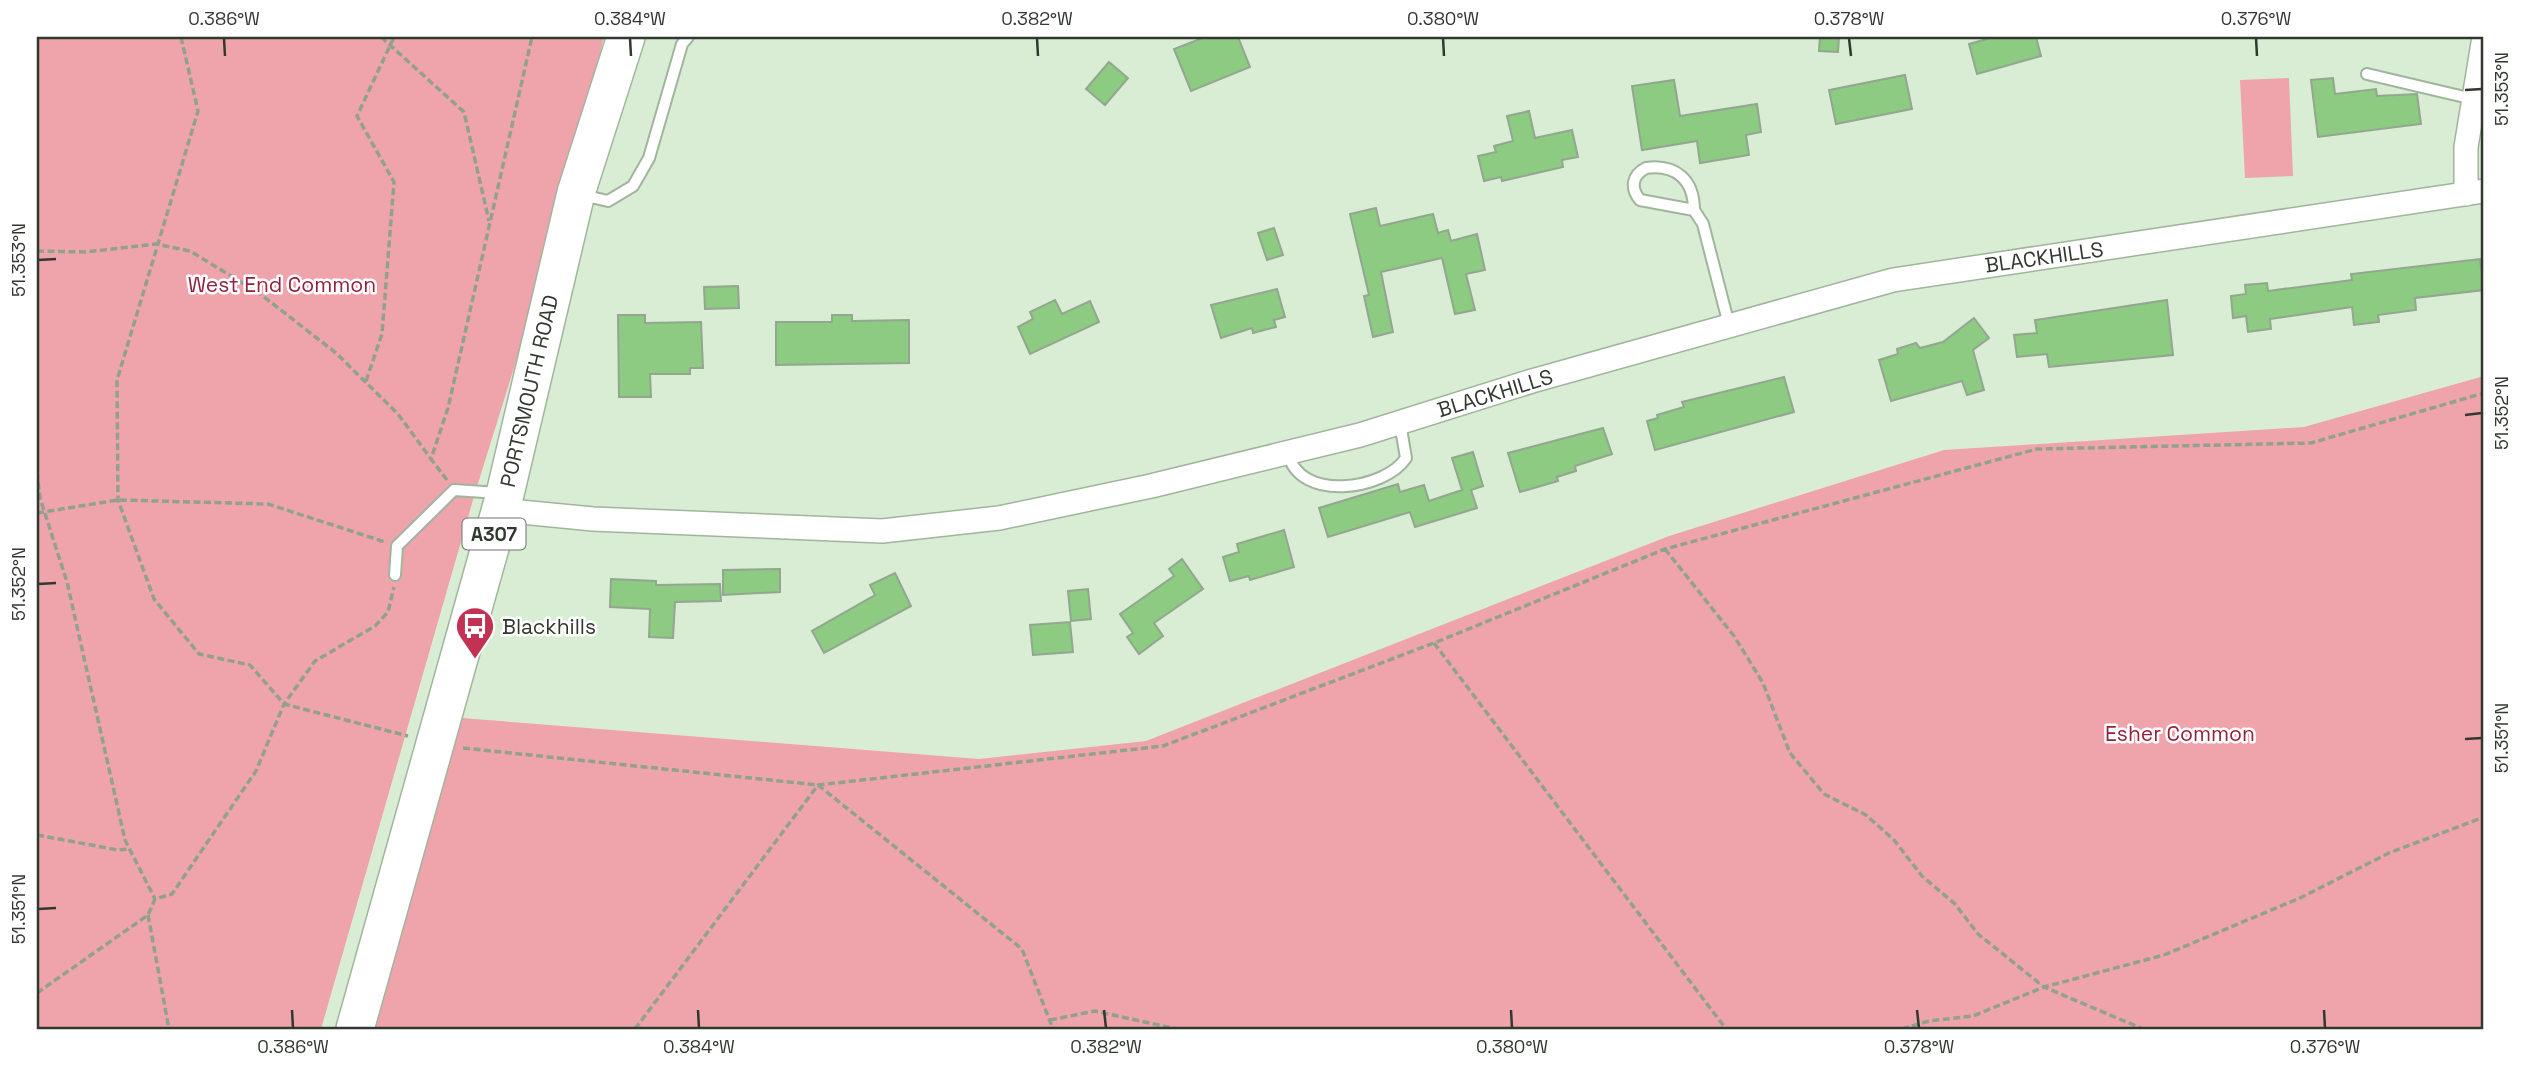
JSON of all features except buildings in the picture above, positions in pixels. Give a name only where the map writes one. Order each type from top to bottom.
[{"type":"main road","name":"PORTSMOUTH ROAD","points":[[355,1029],[503,502],[576,193],[626,37]]},
{"type":"street","points":[[2475,192],[2463,172],[2484,37]]},
{"type":"street","name":"BLACKHILLS","points":[[503,502],[593,519],[882,531],[999,518],[1288,453],[1892,280],[2475,192]]},
{"type":"lane","points":[[576,193],[608,201],[633,186],[649,158],[682,44],[688,37]]},
{"type":"lane","points":[[2367,74],[2473,99]]},
{"type":"lane","points":[[1694,210],[1640,200],[1633,187],[1634,179],[1646,168],[1670,169],[1688,182],[1694,195],[1694,210],[1703,223],[1728,325]]},
{"type":"lane","points":[[1288,453],[1290,462],[1308,479],[1338,489],[1399,469],[1406,457],[1400,423]]},
{"type":"lane","points":[[395,575],[397,546],[454,490],[503,502]]},
{"type":"path","points":[[181,37],[198,111],[117,380],[118,500],[154,599],[198,654],[250,665],[284,704],[434,743],[485,753],[818,785],[1163,746],[1434,643],[1665,549],[2037,449],[2311,443],[2484,393]]},
{"type":"path","points":[[381,37],[464,112],[490,223]]},
{"type":"path","points":[[366,382],[382,334],[394,182],[357,117],[394,37]]},
{"type":"path","points":[[431,460],[448,408],[532,37]]},
{"type":"path","points":[[37,251],[86,252],[156,244],[190,251],[259,293],[336,353],[398,414],[454,490]]},
{"type":"path","points":[[37,472],[44,512],[67,582],[107,766],[129,849],[155,899]]},
{"type":"path","points":[[37,513],[118,500],[268,504],[397,546]]},
{"type":"path","points":[[1665,549],[1734,636],[1763,683],[1790,752],[1824,794],[1866,815],[1894,840],[1922,876],[1955,904],[1978,934],[2044,987],[2143,1029]]},
{"type":"path","points":[[37,993],[148,915],[155,899],[172,894],[256,771],[284,704],[316,661],[374,626],[388,612],[394,594],[395,575]]},
{"type":"path","points":[[1434,643],[1726,1029]]},
{"type":"path","points":[[818,785],[1022,949],[1053,1029]]},
{"type":"path","points":[[635,1029],[818,785]]},
{"type":"path","points":[[1902,1029],[1929,1021],[1973,1016],[2044,987],[2164,955],[2300,898],[2389,853],[2484,817]]},
{"type":"path","points":[[37,835],[118,850],[129,849]]},
{"type":"path","points":[[148,915],[169,1029]]},
{"type":"path","points":[[1049,1020],[1095,1010],[1177,1029]]},
{"type":"green space","name":"West End Common","points":[[37,37],[604,37],[556,233],[475,493],[321,1029],[37,1029]]},
{"type":"green space","points":[[2289,78],[2293,176],[2245,178],[2240,80]]},
{"type":"green space","name":"Esher Common","points":[[2484,376],[2484,1029],[374,1029],[462,718],[979,759],[1146,741],[1669,536],[1944,450],[2304,427]]},
{"type":"place","name":"Blackhills","points":[[475,660]]}]
